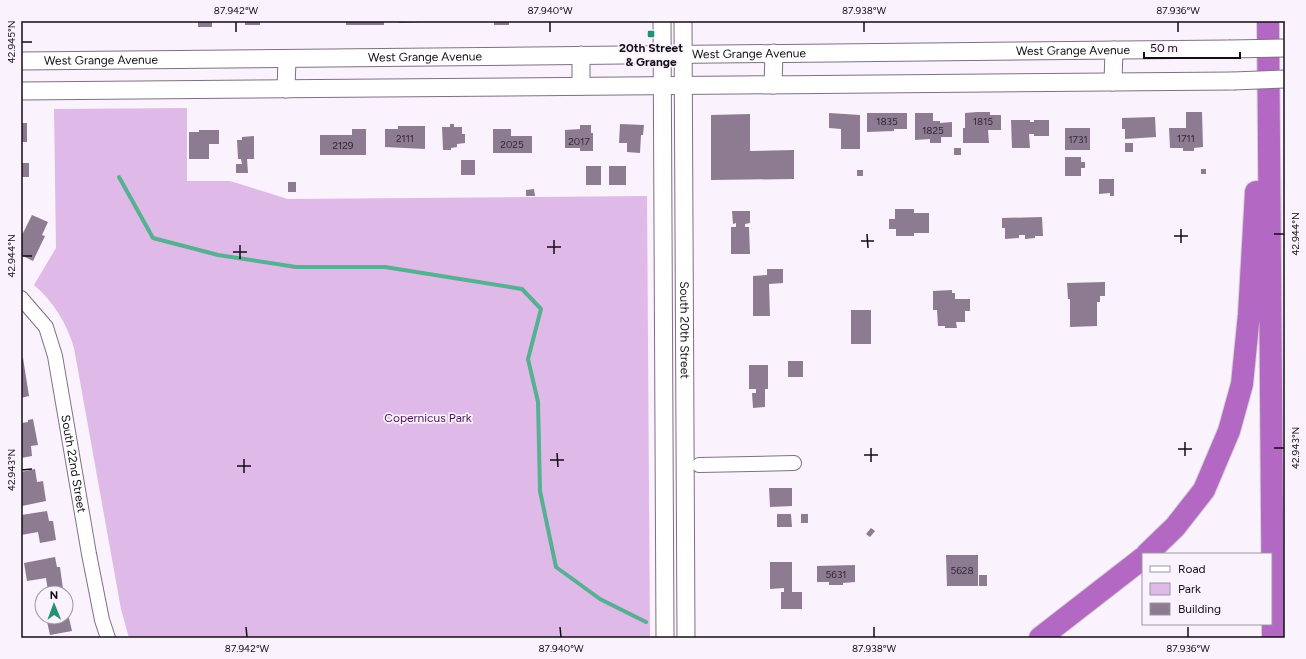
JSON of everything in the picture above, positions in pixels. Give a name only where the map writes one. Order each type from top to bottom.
[{"type":"highway","points":[[1148,553],[1175,527],[1204,490],[1229,431],[1242,384],[1249,314],[1264,21]]},
{"type":"highway","points":[[1268,21],[1273,638]]},
{"type":"highway","points":[[1040,638],[1142,559]]},
{"type":"street","name":"South 20th Street","points":[[662,21],[665,638]]},
{"type":"street","name":"South 20th Street","points":[[683,21],[686,638]]},
{"type":"street","name":"West Grange Avenue","points":[[21,61],[1285,48]]},
{"type":"street","points":[[1113,82],[1114,50]]},
{"type":"street","points":[[773,85],[774,53]]},
{"type":"street","points":[[581,86],[582,56]]},
{"type":"street","points":[[286,89],[287,58]]},
{"type":"street","points":[[21,91],[1285,80]]},
{"type":"street","name":"South 22nd Street","points":[[21,298],[46,327],[55,356],[89,554],[102,620],[108,638]]},
{"type":"street","points":[[699,465],[794,463]]},
{"type":"green space","name":"Copernicus Park","points":[[187,108],[187,181],[230,181],[288,199],[647,196],[650,638],[129,638],[121,609],[74,348],[68,330],[54,306],[34,285],[56,248],[54,109]]},
{"type":"building","points":[[198,21],[212,21],[212,27],[198,27]]},
{"type":"building","points":[[245,21],[260,21],[260,25],[245,25]]},
{"type":"building","points":[[346,21],[384,21],[384,25],[346,25]]},
{"type":"building","points":[[399,21],[420,21],[420,22],[399,23]]},
{"type":"building","points":[[494,21],[509,21],[509,25],[494,25]]},
{"type":"building","points":[[990,112],[990,115],[1001,115],[1001,130],[988,130],[989,143],[963,143],[965,113]]},
{"type":"building","points":[[1186,112],[1202,112],[1203,147],[1194,148],[1194,151],[1183,151],[1183,148],[1170,148],[1169,128],[1186,128]]},
{"type":"building","points":[[829,113],[860,115],[860,149],[841,149],[841,129],[829,128]]},
{"type":"building","points":[[867,113],[907,113],[907,129],[867,132]]},
{"type":"building","points":[[915,113],[933,113],[933,121],[940,121],[940,123],[952,122],[952,137],[941,137],[941,143],[930,143],[930,139],[915,140]]},
{"type":"building","points":[[750,114],[750,151],[794,150],[794,179],[711,180],[711,115]]},
{"type":"building","points":[[1155,117],[1156,137],[1125,139],[1125,129],[1122,129],[1122,118]]},
{"type":"building","points":[[1011,120],[1030,120],[1030,122],[1034,122],[1034,120],[1049,120],[1049,136],[1034,136],[1034,134],[1029,134],[1030,148],[1012,148]]},
{"type":"building","points":[[21,123],[27,123],[27,142],[21,142]]},
{"type":"building","points":[[450,124],[454,124],[454,127],[462,127],[462,134],[465,134],[465,143],[457,144],[457,147],[451,148],[451,150],[443,150],[442,127],[450,127]]},
{"type":"building","points":[[620,124],[644,125],[643,135],[641,135],[640,153],[627,152],[627,143],[619,143]]},
{"type":"building","points":[[580,125],[591,125],[591,133],[593,133],[593,151],[580,151],[580,148],[565,148],[565,130],[580,129]]},
{"type":"building","points":[[398,126],[425,126],[425,149],[385,147],[385,129],[398,129]]},
{"type":"building","points":[[1065,128],[1090,128],[1090,150],[1065,150]]},
{"type":"building","points":[[352,129],[366,129],[366,155],[320,155],[320,135],[352,135]]},
{"type":"building","points":[[493,129],[511,129],[511,136],[532,136],[532,153],[493,153]]},
{"type":"building","points":[[199,130],[219,130],[219,144],[209,144],[209,159],[189,159],[189,132],[199,132]]},
{"type":"building","points":[[254,136],[254,159],[247,159],[248,173],[236,173],[236,164],[242,164],[241,159],[238,159],[237,140],[242,140],[242,137]]},
{"type":"building","points":[[1125,143],[1133,143],[1133,152],[1125,152]]},
{"type":"building","points":[[954,148],[961,148],[961,155],[954,155]]},
{"type":"building","points":[[1065,157],[1081,157],[1081,162],[1085,162],[1085,168],[1081,168],[1081,176],[1065,176]]},
{"type":"building","points":[[461,160],[475,160],[475,175],[461,175]]},
{"type":"building","points":[[21,163],[29,163],[29,177],[21,177]]},
{"type":"building","points":[[586,166],[601,166],[601,185],[586,185]]},
{"type":"building","points":[[609,166],[626,166],[626,185],[609,185]]},
{"type":"building","points":[[1201,169],[1206,169],[1206,174],[1201,174]]},
{"type":"building","points":[[857,170],[863,170],[863,176],[857,176]]},
{"type":"building","points":[[1099,179],[1114,179],[1114,196],[1110,196],[1110,193],[1099,194]]},
{"type":"building","points":[[288,182],[296,182],[296,192],[288,192]]},
{"type":"building","points":[[534,189],[535,196],[526,196],[526,190]]},
{"type":"building","points":[[895,209],[914,209],[914,213],[929,213],[929,233],[914,233],[914,236],[896,236],[896,229],[889,229],[889,219],[895,219]]},
{"type":"building","points":[[732,211],[750,211],[750,223],[745,224],[745,227],[749,227],[750,254],[731,254],[731,227],[736,227],[736,223],[733,224]]},
{"type":"building","points":[[32,215],[48,222],[42,235],[45,236],[33,261],[21,255],[21,237]]},
{"type":"building","points":[[1042,217],[1043,236],[1035,236],[1035,238],[1025,239],[1025,235],[1019,235],[1019,238],[1005,239],[1005,228],[1002,228],[1002,218]]},
{"type":"building","points":[[767,269],[783,269],[783,283],[769,284],[770,316],[753,316],[753,276],[767,275]]},
{"type":"building","points":[[1105,282],[1105,296],[1100,296],[1100,302],[1097,302],[1097,326],[1070,327],[1070,299],[1068,299],[1067,283]]},
{"type":"building","points":[[952,290],[952,293],[955,293],[955,299],[970,299],[970,311],[965,311],[965,322],[956,322],[957,328],[945,328],[945,326],[938,326],[937,310],[933,310],[933,291]]},
{"type":"building","points":[[851,310],[871,310],[871,344],[851,344]]},
{"type":"building","points":[[21,358],[23,358],[29,396],[21,398]]},
{"type":"building","points":[[788,361],[803,361],[803,377],[788,377]]},
{"type":"building","points":[[749,365],[768,365],[768,389],[765,389],[765,407],[753,408],[752,393],[756,393],[756,389],[749,389]]},
{"type":"building","points":[[33,419],[38,445],[31,446],[32,456],[21,458],[21,423],[28,422],[28,420]]},
{"type":"building","points":[[35,469],[37,482],[43,481],[46,501],[22,506],[21,472]]},
{"type":"building","points":[[769,488],[792,488],[792,506],[770,507]]},
{"type":"building","points":[[47,511],[49,521],[53,521],[56,540],[40,543],[38,532],[21,535],[21,515]]},
{"type":"building","points":[[777,514],[791,514],[792,527],[777,527]]},
{"type":"building","points":[[801,514],[808,514],[808,523],[801,523]]},
{"type":"building","points":[[871,528],[875,531],[870,537],[866,534]]},
{"type":"building","points":[[946,555],[978,555],[978,586],[947,586]]},
{"type":"building","points":[[55,557],[57,567],[60,567],[62,585],[47,585],[46,578],[27,581],[24,563]]},
{"type":"building","points":[[770,562],[792,562],[792,592],[802,592],[802,609],[781,609],[781,592],[784,592],[784,588],[770,589]]},
{"type":"building","points":[[855,565],[855,582],[843,583],[843,585],[829,585],[829,582],[817,582],[817,566]]},
{"type":"building","points":[[979,575],[987,575],[987,586],[979,586]]},
{"type":"building","points":[[48,625],[71,625],[72,631],[50,635]]},
{"type":"waterway","points":[[119,177],[153,238],[218,255],[296,267],[385,267],[522,289],[541,309],[528,359],[538,402],[540,491],[556,567],[600,599],[646,622]]},
{"type":"place","name":"20th Street & Grange","points":[[651,34]]}]
